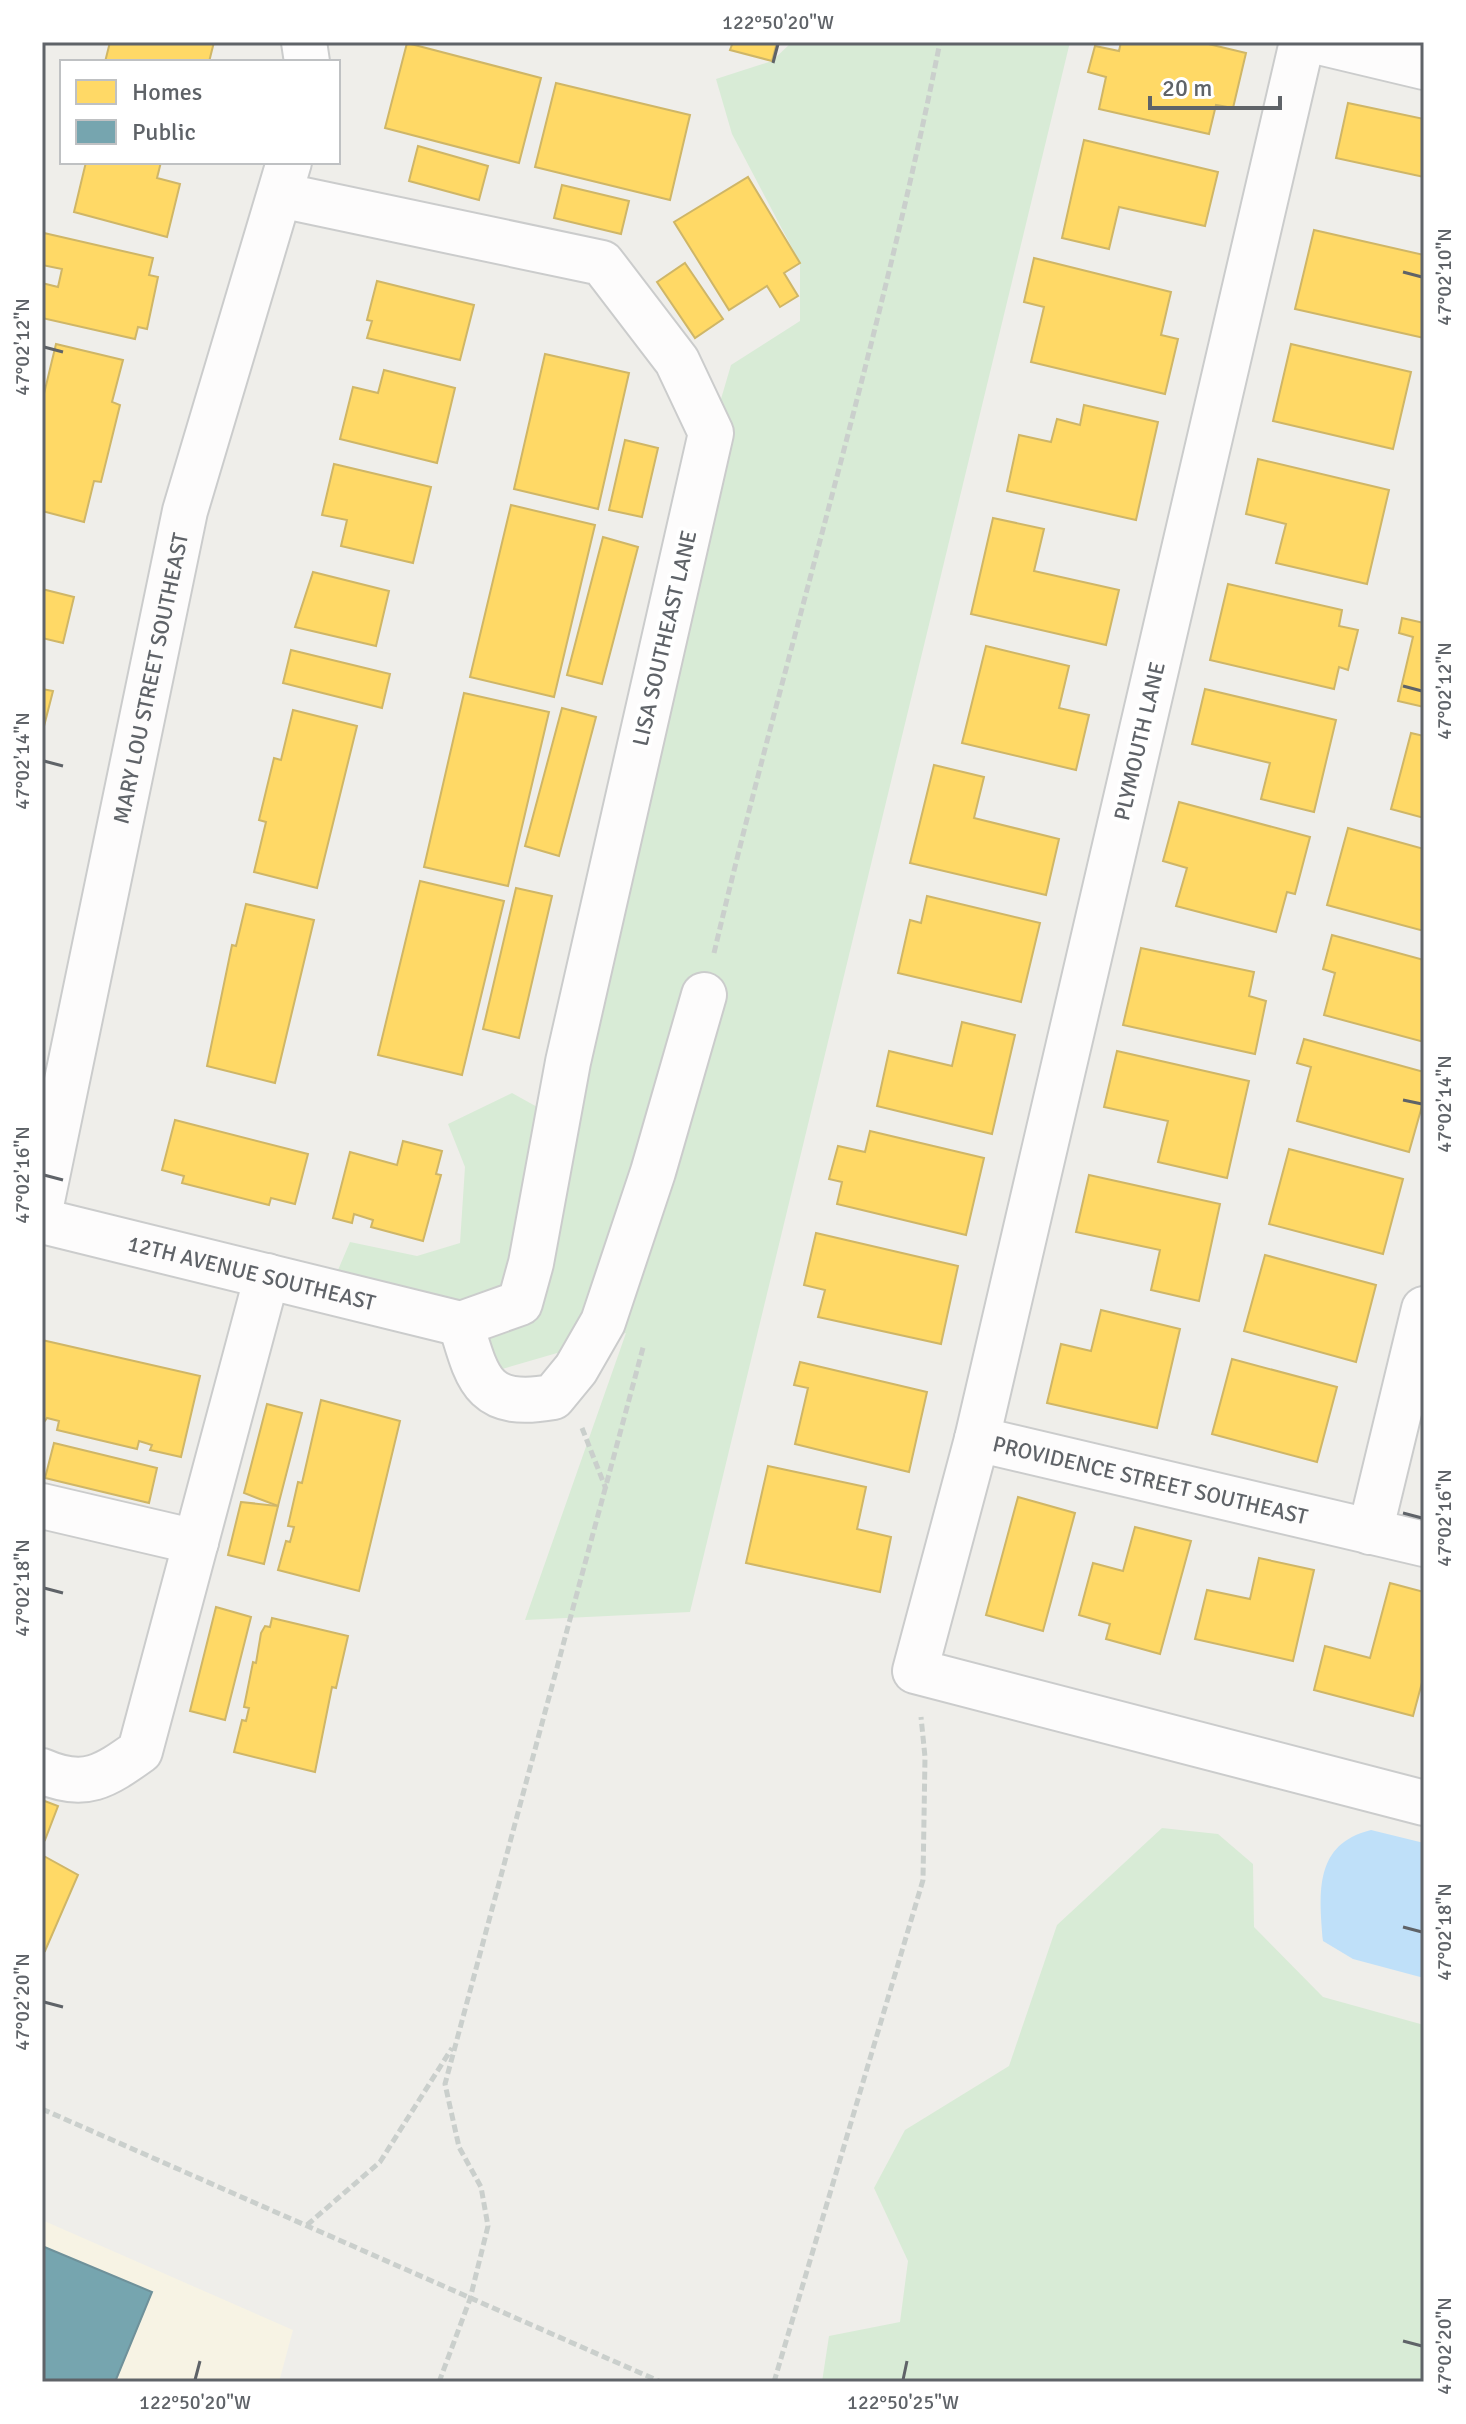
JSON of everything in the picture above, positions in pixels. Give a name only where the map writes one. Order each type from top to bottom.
[{"type":"street","name":"PLYMOUTH LANE","points":[[977,1439],[1302,42]]},
{"type":"street","points":[[1319,42],[1424,67]]},
{"type":"street","name":"MARY LOU STREET SOUTHEAST","points":[[42,1201],[185,511],[285,178]]},
{"type":"street","name":"LISA SOUTHEAST LANE","points":[[285,178],[602,263],[677,361],[711,433],[568,1062],[531,1263],[520,1303],[461,1324]]},
{"type":"street","points":[[461,1324],[476,1374],[490,1389],[519,1403],[553,1397],[563,1385],[603,1322],[653,1172],[704,995]]},
{"type":"street","name":"12TH AVENUE SOUTHEAST","points":[[42,1221],[461,1324]]},
{"type":"street","points":[[42,1771],[61,1779],[100,1779],[140,1751],[267,1276]]},
{"type":"street","points":[[1370,1532],[1424,1309]]},
{"type":"street","name":"PROVIDENCE STREET SOUTHEAST","points":[[915,1671],[977,1439],[1424,1544]]},
{"type":"street","points":[[42,1506],[196,1542]]},
{"type":"street","points":[[915,1671],[1424,1803]]},
{"type":"path","points":[[563,1385],[573,1399],[607,1490]]},
{"type":"path","points":[[774,2382],[923,1880],[925,1757],[915,1671]]},
{"type":"path","points":[[307,2225],[380,2162],[455,2044]]},
{"type":"path","points":[[42,2109],[661,2382]]},
{"type":"path","points":[[439,2382],[470,2299]]},
{"type":"shaded area","points":[[42,2220],[293,2330],[279,2382],[42,2382]]},
{"type":"green space","points":[[792,42],[1070,42],[690,1612],[525,1620],[626,1333],[492,1372],[461,1324],[329,1291],[350,1242],[417,1256],[460,1243],[465,1167],[448,1124],[512,1093],[557,1118],[711,433],[731,365],[800,321],[800,263],[732,134],[716,79],[772,61]]},
{"type":"green space","points":[[1162,1828],[1218,1834],[1253,1864],[1254,1927],[1323,1997],[1424,2025],[1424,2382],[822,2382],[829,2336],[900,2322],[908,2261],[874,2188],[905,2130],[1009,2066],[1057,1925]]},
{"type":"water","points":[[1371,1830],[1424,1843],[1424,1978],[1353,1959],[1323,1941],[1321,1888],[1330,1858],[1339,1846],[1352,1837]]},
{"type":"building: Homes","points":[[110,42],[214,42],[210,60],[106,60]]},
{"type":"building: Homes","points":[[733,42],[777,42],[772,61],[730,50]]},
{"type":"building: Homes","points":[[1121,42],[1200,42],[1246,53],[1233,108],[1216,105],[1209,134],[1099,109],[1106,77],[1088,72],[1095,46],[1119,51]]},
{"type":"building: Homes","points":[[407,43],[541,78],[519,163],[385,128]]},
{"type":"building: Homes","points":[[556,83],[690,115],[670,200],[535,167]]},
{"type":"building: Homes","points":[[1348,103],[1424,119],[1424,177],[1336,158]]},
{"type":"building: Homes","points":[[1084,140],[1218,172],[1205,226],[1119,207],[1109,249],[1062,238]]},
{"type":"building: Homes","points":[[418,146],[488,166],[479,200],[409,181]]},
{"type":"building: Homes","points":[[86,164],[160,164],[157,178],[180,184],[167,237],[74,212]]},
{"type":"building: Homes","points":[[748,177],[800,263],[784,273],[798,296],[780,307],[767,286],[729,310],[674,222]]},
{"type":"building: Homes","points":[[562,185],[629,201],[621,234],[554,218]]},
{"type":"building: Homes","points":[[1314,230],[1424,255],[1424,338],[1295,309]]},
{"type":"building: Homes","points":[[44,233],[153,258],[149,275],[158,277],[147,329],[138,327],[135,339],[42,318],[42,283],[58,287],[62,269],[42,265]]},
{"type":"building: Homes","points":[[1034,258],[1171,292],[1161,335],[1178,339],[1165,394],[1031,362],[1044,307],[1024,302]]},
{"type":"building: Homes","points":[[685,263],[723,319],[695,338],[657,282]]},
{"type":"building: Homes","points":[[377,281],[474,305],[460,360],[367,338],[372,321],[367,320]]},
{"type":"building: Homes","points":[[56,344],[123,360],[112,402],[120,405],[101,482],[94,481],[84,522],[42,511],[42,402]]},
{"type":"building: Homes","points":[[1291,344],[1411,372],[1393,449],[1273,421]]},
{"type":"building: Homes","points":[[545,354],[629,373],[598,509],[514,489]]},
{"type":"building: Homes","points":[[384,370],[455,388],[437,463],[340,439],[353,387],[378,393]]},
{"type":"building: Homes","points":[[1084,405],[1158,422],[1136,520],[1007,491],[1019,435],[1051,442],[1057,419],[1080,425]]},
{"type":"building: Homes","points":[[625,440],[658,448],[642,517],[609,510]]},
{"type":"building: Homes","points":[[1258,459],[1389,490],[1367,584],[1276,563],[1286,524],[1246,514]]},
{"type":"building: Homes","points":[[334,464],[431,487],[413,563],[341,546],[347,520],[322,515]]},
{"type":"building: Homes","points":[[511,505],[595,525],[554,697],[470,677]]},
{"type":"building: Homes","points":[[993,518],[1044,529],[1034,571],[1119,590],[1106,645],[971,614]]},
{"type":"building: Homes","points":[[603,537],[638,547],[602,684],[567,675]]},
{"type":"building: Homes","points":[[313,572],[389,591],[376,646],[295,627]]},
{"type":"building: Homes","points":[[1228,584],[1342,610],[1339,626],[1358,630],[1348,670],[1339,667],[1334,689],[1210,660]]},
{"type":"building: Homes","points":[[42,589],[74,597],[63,643],[42,638]]},
{"type":"building: Homes","points":[[1402,618],[1424,623],[1424,707],[1398,701],[1413,637],[1399,633]]},
{"type":"building: Homes","points":[[986,646],[1069,666],[1059,708],[1089,715],[1076,770],[962,743]]},
{"type":"building: Homes","points":[[291,650],[390,674],[382,708],[283,683]]},
{"type":"building: Homes","points":[[42,689],[53,691],[42,734]]},
{"type":"building: Homes","points":[[1205,689],[1336,720],[1314,812],[1261,799],[1270,763],[1192,744]]},
{"type":"building: Homes","points":[[464,693],[549,712],[508,886],[424,867]]},
{"type":"building: Homes","points":[[562,708],[596,717],[559,856],[525,846]]},
{"type":"building: Homes","points":[[293,710],[357,726],[317,888],[254,872],[266,822],[259,820],[274,758],[281,760]]},
{"type":"building: Homes","points":[[1411,733],[1424,736],[1424,818],[1391,809]]},
{"type":"building: Homes","points":[[934,765],[984,777],[974,818],[1059,839],[1046,895],[910,863]]},
{"type":"building: Homes","points":[[1179,802],[1310,837],[1295,894],[1287,892],[1276,932],[1176,906],[1187,868],[1163,861]]},
{"type":"building: Homes","points":[[1348,828],[1424,849],[1424,931],[1327,905]]},
{"type":"building: Homes","points":[[420,881],[504,901],[462,1075],[378,1055]]},
{"type":"building: Homes","points":[[516,888],[552,896],[519,1038],[483,1029]]},
{"type":"building: Homes","points":[[927,896],[1040,923],[1021,1002],[898,973],[910,920],[921,923]]},
{"type":"building: Homes","points":[[246,904],[314,920],[275,1083],[207,1066],[232,945],[236,946]]},
{"type":"building: Homes","points":[[1332,935],[1424,960],[1424,1042],[1324,1015],[1335,973],[1323,969]]},
{"type":"building: Homes","points":[[1141,948],[1254,972],[1249,996],[1266,1001],[1255,1054],[1123,1025]]},
{"type":"building: Homes","points":[[962,1022],[1015,1035],[992,1134],[877,1106],[889,1051],[952,1066]]},
{"type":"building: Homes","points":[[1304,1039],[1424,1072],[1424,1099],[1409,1152],[1297,1121],[1311,1067],[1297,1063]]},
{"type":"building: Homes","points":[[1117,1051],[1249,1081],[1227,1178],[1158,1162],[1168,1121],[1104,1107]]},
{"type":"building: Homes","points":[[175,1120],[308,1154],[295,1204],[271,1198],[269,1205],[182,1183],[184,1176],[162,1170]]},
{"type":"building: Homes","points":[[870,1131],[984,1158],[966,1235],[837,1204],[842,1182],[829,1179],[838,1146],[865,1152]]},
{"type":"building: Homes","points":[[403,1141],[442,1151],[436,1174],[441,1175],[423,1241],[371,1227],[373,1220],[354,1214],[352,1223],[333,1218],[350,1152],[397,1165]]},
{"type":"building: Homes","points":[[1289,1149],[1403,1179],[1383,1254],[1269,1224]]},
{"type":"building: Homes","points":[[1089,1175],[1220,1204],[1199,1301],[1151,1290],[1160,1250],[1076,1232]]},
{"type":"building: Homes","points":[[816,1233],[958,1266],[941,1344],[818,1317],[825,1290],[804,1285]]},
{"type":"building: Homes","points":[[1265,1255],[1376,1285],[1356,1362],[1244,1331]]},
{"type":"building: Homes","points":[[1101,1310],[1180,1329],[1157,1428],[1047,1403],[1061,1344],[1091,1351]]},
{"type":"building: Homes","points":[[42,1340],[200,1376],[181,1457],[150,1450],[152,1445],[139,1441],[137,1449],[57,1430],[59,1421],[47,1418],[42,1425]]},
{"type":"building: Homes","points":[[1232,1359],[1337,1387],[1317,1462],[1212,1434]]},
{"type":"building: Homes","points":[[800,1362],[927,1392],[909,1472],[795,1444],[808,1388],[794,1385]]},
{"type":"building: Homes","points":[[321,1400],[400,1421],[359,1591],[278,1570],[286,1541],[290,1542],[294,1527],[288,1526],[298,1482],[302,1483]]},
{"type":"building: Homes","points":[[267,1404],[302,1413],[278,1506],[244,1493]]},
{"type":"building: Homes","points":[[54,1443],[157,1468],[149,1503],[45,1478]]},
{"type":"building: Homes","points":[[768,1466],[866,1487],[857,1529],[891,1537],[880,1592],[746,1563]]},
{"type":"building: Homes","points":[[1018,1497],[1075,1513],[1043,1631],[986,1615]]},
{"type":"building: Homes","points":[[241,1502],[278,1506],[264,1564],[228,1555]]},
{"type":"building: Homes","points":[[1135,1527],[1191,1541],[1160,1654],[1106,1639],[1110,1624],[1079,1615],[1093,1563],[1123,1571]]},
{"type":"building: Homes","points":[[1259,1558],[1314,1570],[1293,1661],[1195,1639],[1207,1590],[1250,1599]]},
{"type":"building: Homes","points":[[1390,1583],[1424,1592],[1424,1675],[1413,1716],[1314,1690],[1325,1646],[1370,1658]]},
{"type":"building: Homes","points":[[216,1607],[251,1617],[225,1720],[190,1711]]},
{"type":"building: Homes","points":[[272,1618],[348,1636],[336,1688],[332,1687],[315,1772],[234,1752],[242,1720],[246,1721],[249,1708],[244,1707],[261,1633],[265,1626],[270,1627]]},
{"type":"building: Homes","points":[[42,1800],[58,1806],[45,1840],[42,1838]]},
{"type":"building: Homes","points":[[42,1855],[78,1875],[45,1951],[42,1950]]},
{"type":"building: Public","points":[[42,2246],[152,2292],[115,2382],[42,2382]]}]
